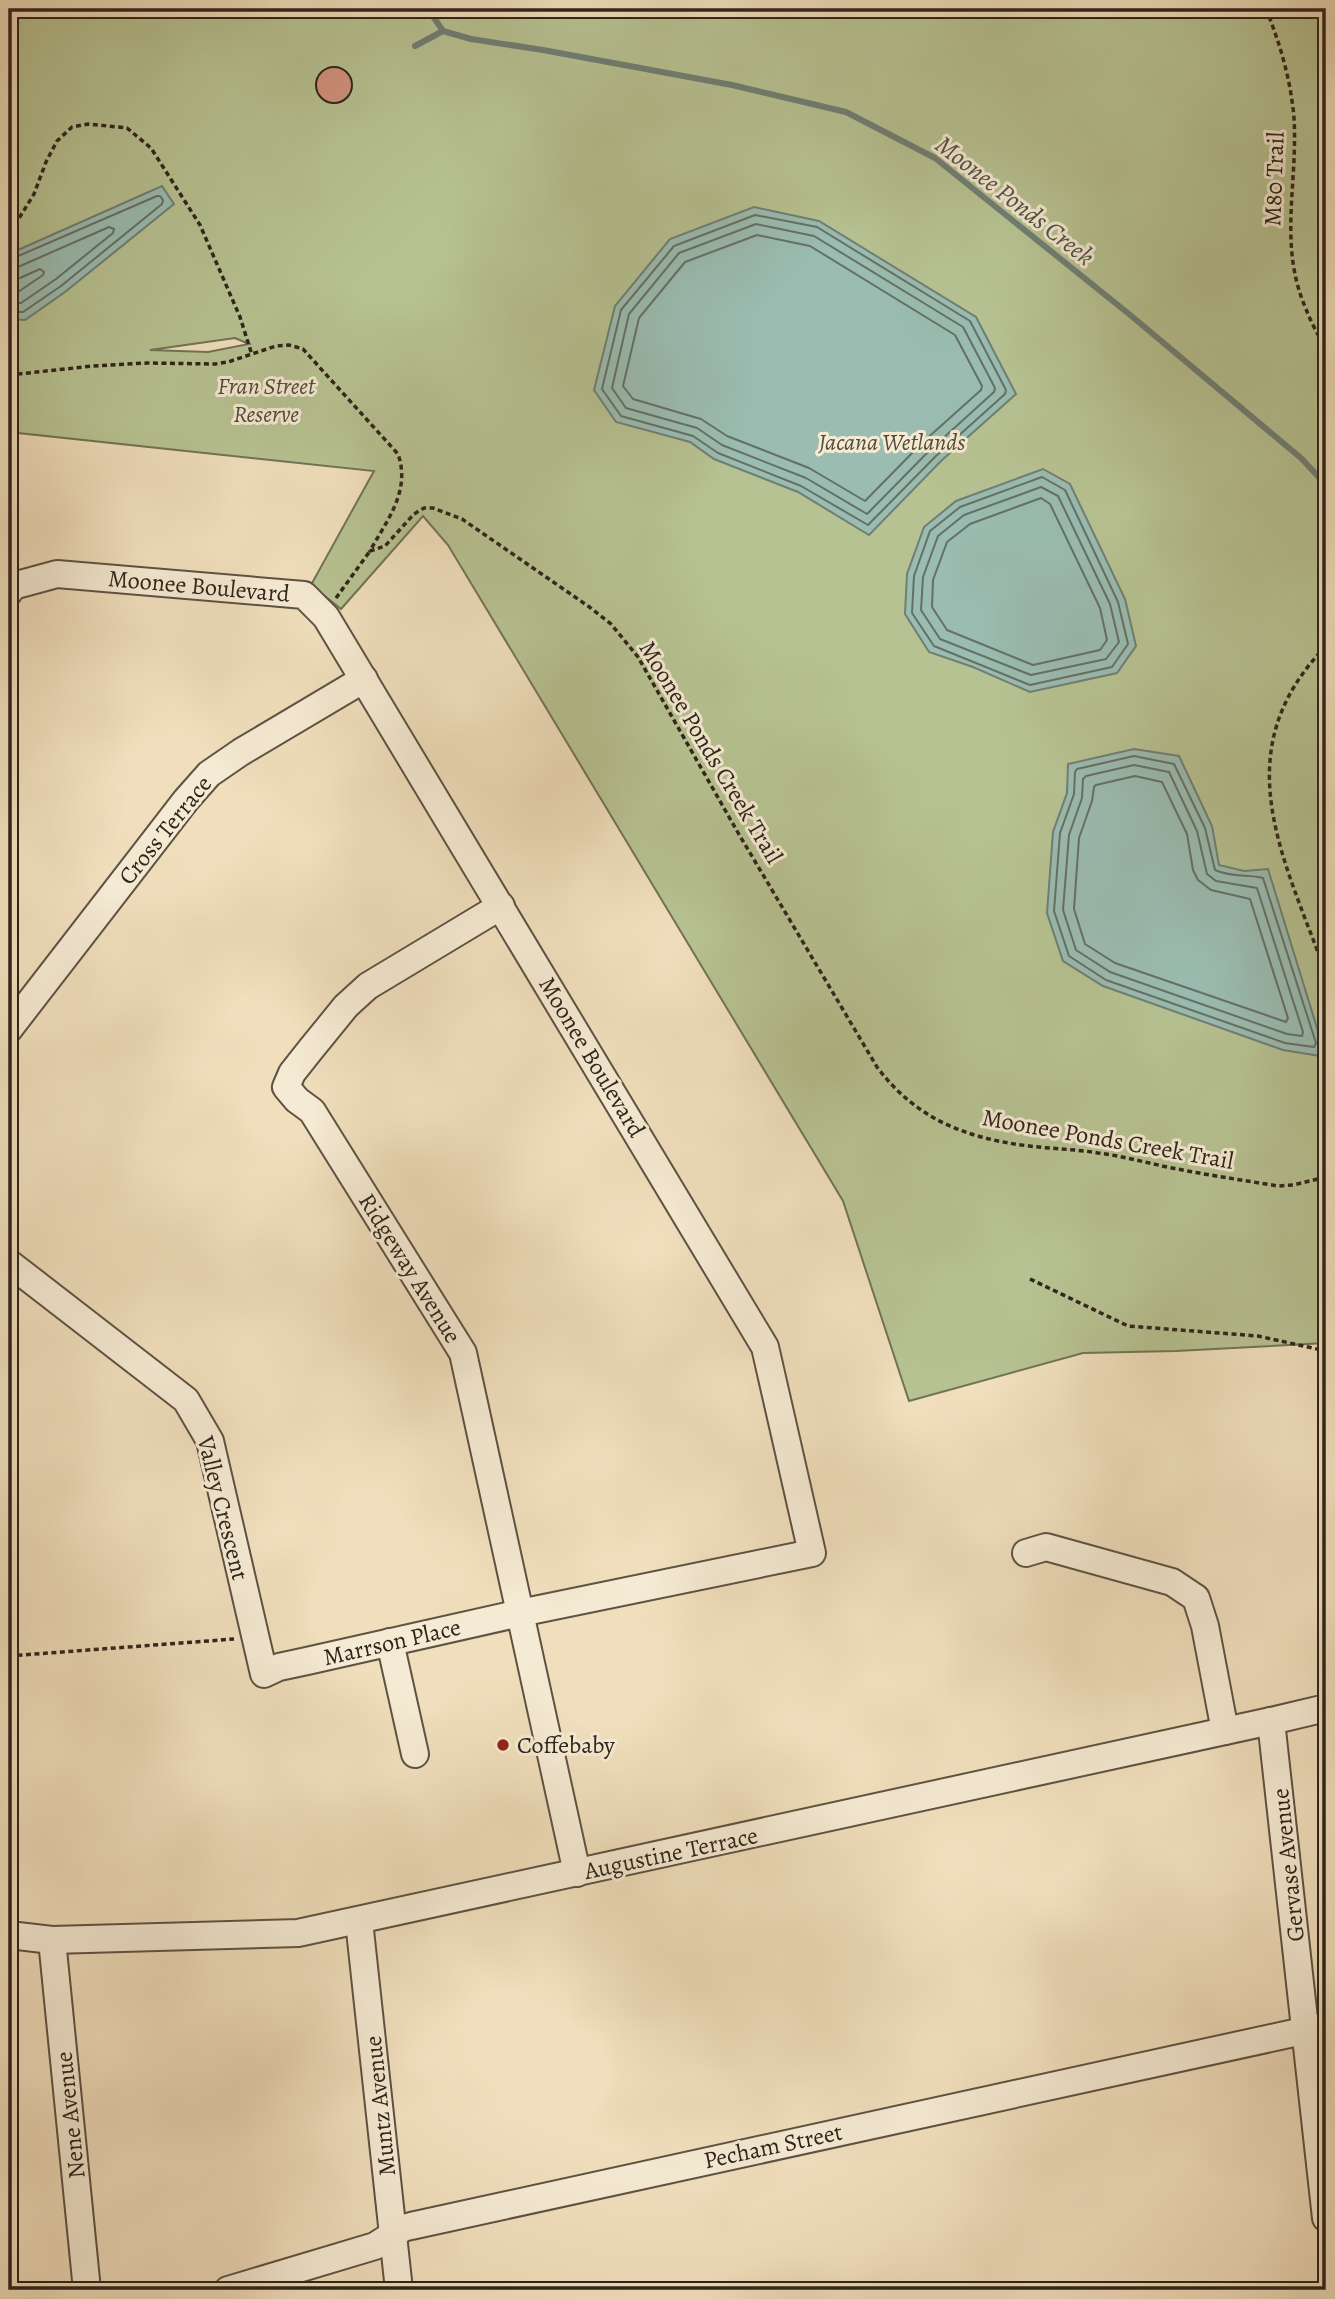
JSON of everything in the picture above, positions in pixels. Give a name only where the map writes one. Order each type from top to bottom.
[{"type":"street","name":"Moonee Boulevard","points":[[9,592],[13,586],[57,573],[304,595],[326,617],[765,1347],[812,1553],[520,1613]]},
{"type":"street","name":"Cross Terrace","points":[[9,1029],[209,774],[364,679]]},
{"type":"street","name":"Ridgeway Avenue","points":[[501,906],[368,986],[346,1006],[311,1049],[292,1073],[286,1087],[312,1111],[463,1353],[577,1873]]},
{"type":"street","name":"Valley Crescent","points":[[9,1263],[186,1399],[210,1441],[264,1674]]},
{"type":"street","points":[[1026,1553],[1046,1547],[1059,1550],[1172,1581],[1196,1598],[1205,1626],[1224,1731]]},
{"type":"street","name":"Marrson Place","points":[[264,1674],[279,1667],[520,1613]]},
{"type":"street","points":[[390,1642],[415,1754]]},
{"type":"street","name":"Augustine Terrace","points":[[9,1936],[52,1940],[298,1933],[1326,1708]]},
{"type":"street","name":"Gervase Avenue","points":[[1271,1721],[1316,2028],[1326,2218]]},
{"type":"street","name":"Muntz Avenue","points":[[359,1921],[399,2290]]},
{"type":"street","name":"Nene Avenue","points":[[52,1940],[87,2290]]},
{"type":"street","name":"Pecham Street","points":[[228,2290],[375,2246],[403,2228],[411,2226],[1316,2028]]},
{"type":"path","name":"M80 Trail","points":[[1266,9],[1287,74],[1294,119],[1290,223],[1293,273],[1311,321],[1326,347]]},
{"type":"path","points":[[9,231],[34,194],[57,141],[72,127],[88,124],[127,128],[151,148],[200,225],[240,317],[252,355]]},
{"type":"path","points":[[9,375],[147,363],[215,364],[276,346],[289,345],[303,349],[398,454],[403,468],[400,496],[370,551],[337,595]]},
{"type":"path","name":"Moonee Ponds Creek Trail","points":[[370,551],[386,546],[414,514],[424,508],[433,508],[462,519],[481,531],[611,624],[638,657],[877,1067],[908,1102],[930,1117],[960,1130],[1006,1143],[1097,1152],[1278,1186],[1326,1177]]},
{"type":"path","points":[[1326,646],[1306,666],[1289,696],[1274,732],[1268,761],[1272,816],[1306,923],[1326,974]]},
{"type":"path","points":[[1030,1279],[1128,1326],[1258,1336],[1326,1351]]},
{"type":"path","points":[[9,1656],[236,1639]]},
{"type":"green space","name":"Jacana Wetlands","points":[[9,9],[1326,9],[1326,1343],[1083,1353],[909,1401],[843,1201],[448,545],[423,516],[341,609],[311,585],[374,471],[9,432]],"holes":[[[235,338],[249,344],[208,352],[150,350]]]},
{"type":"water","points":[[162,186],[174,204],[65,292],[25,320],[9,319],[9,254]]},
{"type":"water","points":[[754,207],[819,221],[976,317],[1016,394],[941,461],[869,535],[798,492],[714,459],[690,442],[616,422],[594,390],[615,306],[670,239]]},
{"type":"water","points":[[1043,469],[1070,484],[1125,599],[1136,646],[1117,673],[1030,692],[973,667],[929,652],[905,614],[907,574],[924,527],[956,501]]},
{"type":"water","points":[[1134,749],[1179,756],[1212,826],[1219,865],[1244,871],[1268,869],[1326,1057],[1283,1050],[1103,986],[1063,961],[1047,913],[1053,832],[1067,793],[1068,764]]},
{"type":"building","points":[[334,67],[347,72],[352,85],[347,98],[334,103],[321,98],[316,85],[321,72]]},
{"type":"waterway","points":[[428,9],[443,31]]},
{"type":"waterway","name":"Moonee Ponds Creek","points":[[415,46],[443,31],[471,39],[732,85],[846,112],[935,158],[1129,314],[1301,458],[1326,485]]},
{"type":"place","name":"Coffebaby","points":[[503,1745]]},
{"type":"park label","name":"Fran Street Reserve","points":[[266,400]]}]
